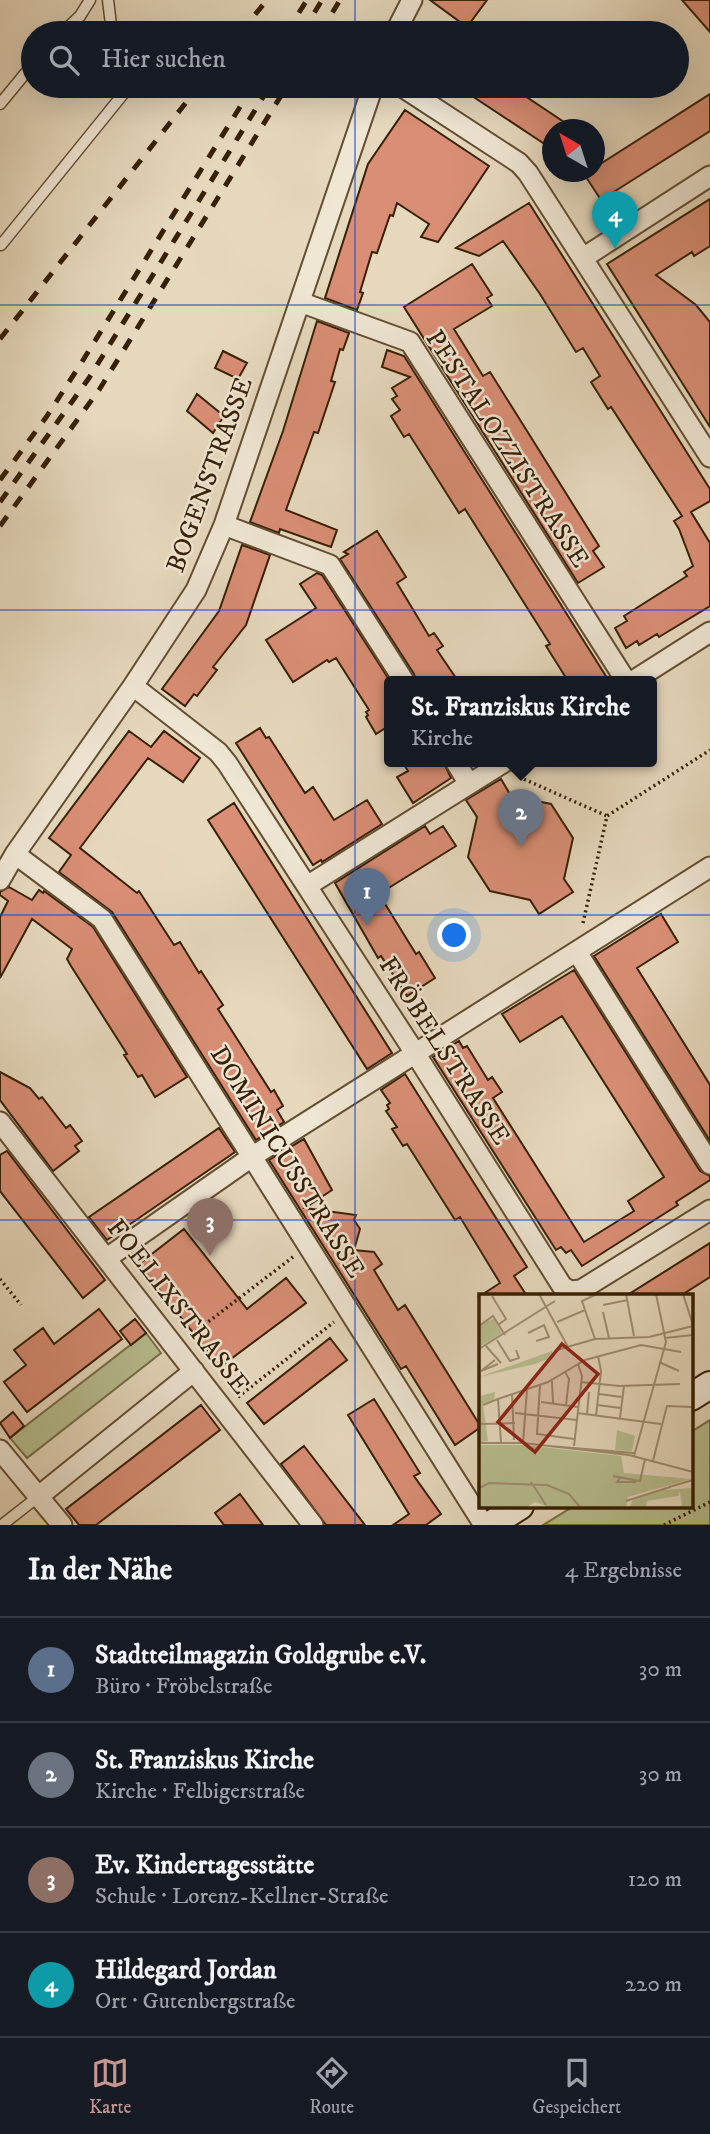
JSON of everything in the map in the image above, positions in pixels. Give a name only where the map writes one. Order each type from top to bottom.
[{"type":"street","points":[[402,21],[412,0]]},
{"type":"street","name":"BOGENSTRASSE","points":[[0,880],[15,854],[133,687],[196,590],[225,525],[369,98]]},
{"type":"street","points":[[419,98],[519,163],[536,182],[710,457]]},
{"type":"street","points":[[583,258],[710,176]]},
{"type":"street","name":"PESTALOZZISTRASSE","points":[[300,302],[410,342],[623,676]]},
{"type":"street","points":[[225,525],[330,565],[401,676]]},
{"type":"street","points":[[641,676],[710,632]]},
{"type":"street","name":"FRÖBELSTRASSE","points":[[133,687],[218,752],[415,1053],[562,1286],[569,1291],[581,1290],[710,1210]]},
{"type":"street","points":[[459,767],[470,785]]},
{"type":"street","points":[[307,886],[497,767]]},
{"type":"street","name":"DOMINICUSSTRASSE","points":[[15,854],[102,919],[484,1525]]},
{"type":"street","points":[[107,1258],[253,1156],[710,867]]},
{"type":"street","points":[[577,952],[710,1164]]},
{"type":"street","name":"FOELIXSTRASSE","points":[[0,1122],[313,1525]]},
{"type":"street","points":[[38,1496],[194,1371]]},
{"type":"street","points":[[692,1396],[710,1385]]},
{"type":"street","points":[[0,1450],[62,1525]]},
{"type":"street","points":[[490,1525],[518,1507]]},
{"type":"lane","points":[[75,21],[90,0]]},
{"type":"lane","points":[[108,0],[111,21]]},
{"type":"lane","points":[[0,104],[21,79]]},
{"type":"lane","points":[[1,245],[120,98]]},
{"type":"lane","points":[[2,1525],[38,1496]]},
{"type":"path","points":[[577,952],[607,816],[710,750]]},
{"type":"path","points":[[507,767],[607,816]]},
{"type":"path","points":[[176,1347],[309,1245]]},
{"type":"path","points":[[0,1279],[21,1306]]},
{"type":"path","points":[[222,1408],[349,1310]]},
{"type":"path","points":[[664,1525],[710,1502]]},
{"type":"green space","points":[[146,1333],[161,1353],[27,1458],[10,1438]]},
{"type":"green space","points":[[710,1420],[710,1525],[543,1525],[572,1507],[692,1507],[692,1431]]},
{"type":"building","points":[[430,0],[487,0],[471,21],[459,21]]},
{"type":"building","points":[[682,0],[710,0],[710,32]]},
{"type":"building","points":[[710,94],[710,131],[601,200],[589,182],[605,182],[605,161]]},
{"type":"building","points":[[475,98],[528,98],[560,119],[542,119],[542,142]]},
{"type":"building","points":[[405,110],[489,166],[438,242],[421,237],[429,224],[397,203],[377,253],[372,252],[357,310],[325,298],[368,164]]},
{"type":"building","points":[[710,199],[710,246],[694,256],[692,252],[656,275],[696,305],[710,322],[710,427],[607,264]]},
{"type":"building","points":[[529,203],[710,489],[710,501],[691,512],[710,543],[710,606],[659,637],[657,634],[639,645],[637,641],[626,648],[615,628],[627,621],[624,616],[687,576],[684,572],[693,566],[674,521],[682,516],[611,407],[608,409],[591,382],[600,376],[583,348],[576,352],[503,241],[479,256],[456,248]]},
{"type":"building","points":[[472,264],[492,295],[487,298],[492,306],[454,329],[483,376],[490,372],[599,546],[593,551],[604,567],[578,583],[404,307]]},
{"type":"building","points":[[317,321],[349,333],[343,350],[340,349],[331,381],[335,382],[318,433],[314,432],[286,510],[337,530],[331,547],[280,529],[279,533],[250,522],[283,431]]},
{"type":"building","points":[[387,350],[404,356],[606,676],[565,676],[546,646],[550,644],[465,509],[459,513],[409,434],[404,437],[391,416],[400,410],[392,399],[397,396],[392,388],[410,377],[382,367]]},
{"type":"building","points":[[223,351],[247,363],[238,379],[215,368]]},
{"type":"building","points":[[197,394],[224,416],[213,433],[187,411]]},
{"type":"building","points":[[377,531],[406,577],[397,583],[429,636],[434,633],[443,646],[437,650],[455,676],[415,676],[340,559],[348,554],[344,552]]},
{"type":"building","points":[[242,545],[270,555],[246,625],[213,667],[217,670],[197,696],[194,694],[185,706],[162,689],[219,611]]},
{"type":"building","points":[[317,573],[322,575],[387,676],[384,676],[384,729],[376,734],[366,717],[369,710],[336,658],[329,662],[327,660],[293,682],[266,640],[316,608],[300,584]]},
{"type":"building","points":[[260,728],[266,738],[269,737],[305,793],[313,787],[334,820],[367,800],[382,824],[313,865],[236,743]]},
{"type":"building","points":[[129,731],[151,747],[164,731],[200,758],[183,782],[148,758],[80,848],[137,893],[139,891],[174,945],[180,942],[223,1005],[218,1009],[271,1092],[274,1090],[283,1106],[277,1110],[284,1122],[256,1140],[112,912],[59,872],[71,855],[49,838]]},
{"type":"building","points":[[406,767],[446,767],[451,778],[413,803],[397,777],[408,771]]},
{"type":"building","points":[[501,779],[511,796],[551,804],[573,838],[564,879],[573,892],[539,914],[530,900],[490,891],[468,857],[477,817],[466,800]]},
{"type":"building","points":[[234,803],[392,1053],[367,1069],[208,820]]},
{"type":"building","points":[[425,826],[430,834],[443,826],[456,846],[379,894],[416,954],[419,952],[435,978],[407,996],[381,956],[378,958],[335,883]]},
{"type":"building","points":[[9,887],[32,900],[39,890],[43,893],[44,891],[93,927],[187,1077],[155,1097],[142,1075],[138,1077],[124,1055],[127,1054],[67,959],[72,949],[32,919],[0,978],[0,917],[8,901],[0,892]]},
{"type":"building","points":[[661,914],[678,942],[637,968],[710,1085],[710,1141],[594,956]]},
{"type":"building","points":[[574,970],[700,1171],[710,1176],[710,1180],[676,1202],[678,1205],[582,1266],[571,1250],[566,1253],[561,1247],[556,1250],[433,1057],[459,1041],[463,1048],[467,1046],[488,1080],[492,1077],[502,1092],[493,1098],[584,1242],[634,1211],[628,1201],[664,1177],[562,1016],[520,1042],[502,1014]]},
{"type":"building","points":[[0,1072],[30,1088],[39,1099],[42,1097],[66,1128],[70,1125],[82,1141],[75,1146],[79,1151],[53,1171],[0,1100]]},
{"type":"building","points":[[405,1074],[527,1267],[514,1276],[526,1294],[483,1294],[500,1283],[460,1217],[455,1220],[407,1144],[403,1146],[392,1129],[397,1127],[386,1111],[390,1103],[381,1090]]},
{"type":"building","points":[[219,1128],[235,1152],[107,1240],[89,1217]]},
{"type":"building","points":[[304,1139],[332,1190],[305,1208],[356,1215],[354,1220],[360,1229],[354,1250],[374,1252],[382,1264],[374,1270],[398,1310],[405,1305],[479,1424],[479,1428],[455,1445],[406,1366],[401,1369],[269,1160]]},
{"type":"building","points":[[7,1151],[105,1280],[83,1298],[0,1191],[0,1155]]},
{"type":"building","points":[[184,1229],[247,1309],[286,1278],[306,1303],[220,1367],[139,1264]]},
{"type":"building","points":[[710,1243],[710,1277],[683,1294],[629,1294]]},
{"type":"building","points":[[99,1309],[122,1339],[27,1412],[4,1382],[26,1365],[14,1350],[43,1328],[54,1344]]},
{"type":"building","points":[[135,1319],[146,1333],[131,1345],[120,1331]]},
{"type":"building","points":[[330,1338],[347,1360],[264,1424],[247,1403]]},
{"type":"building","points":[[374,1399],[420,1473],[414,1476],[441,1514],[426,1525],[393,1525],[409,1514],[348,1415]]},
{"type":"building","points":[[201,1405],[220,1430],[96,1525],[79,1525],[66,1509]]},
{"type":"building","points":[[13,1412],[24,1426],[10,1438],[0,1423]]},
{"type":"building","points":[[304,1446],[365,1525],[326,1525],[281,1464]]},
{"type":"building","points":[[240,1494],[263,1525],[224,1525],[215,1513]]},
{"type":"railway","points":[[250,21],[267,0]]},
{"type":"railway","points":[[294,21],[307,0]]},
{"type":"railway","points":[[309,21],[322,0]]},
{"type":"railway","points":[[327,21],[340,0]]},
{"type":"railway","points":[[0,339],[190,98]]},
{"type":"railway","points":[[0,480],[80,365],[246,98]]},
{"type":"railway","points":[[0,502],[89,378],[263,98]]},
{"type":"railway","points":[[0,526],[99,390],[280,98]]},
{"type":"place","name":"Hildegard Jordan","points":[[615,249]]},
{"type":"place","name":"St. Franziskus Kirche","points":[[521,847]]},
{"type":"place","name":"Stadtteilmagazin Goldgrube e.V.","points":[[367,926]]},
{"type":"place","name":"Ev. Kindertagesstätte","points":[[210,1256]]}]
